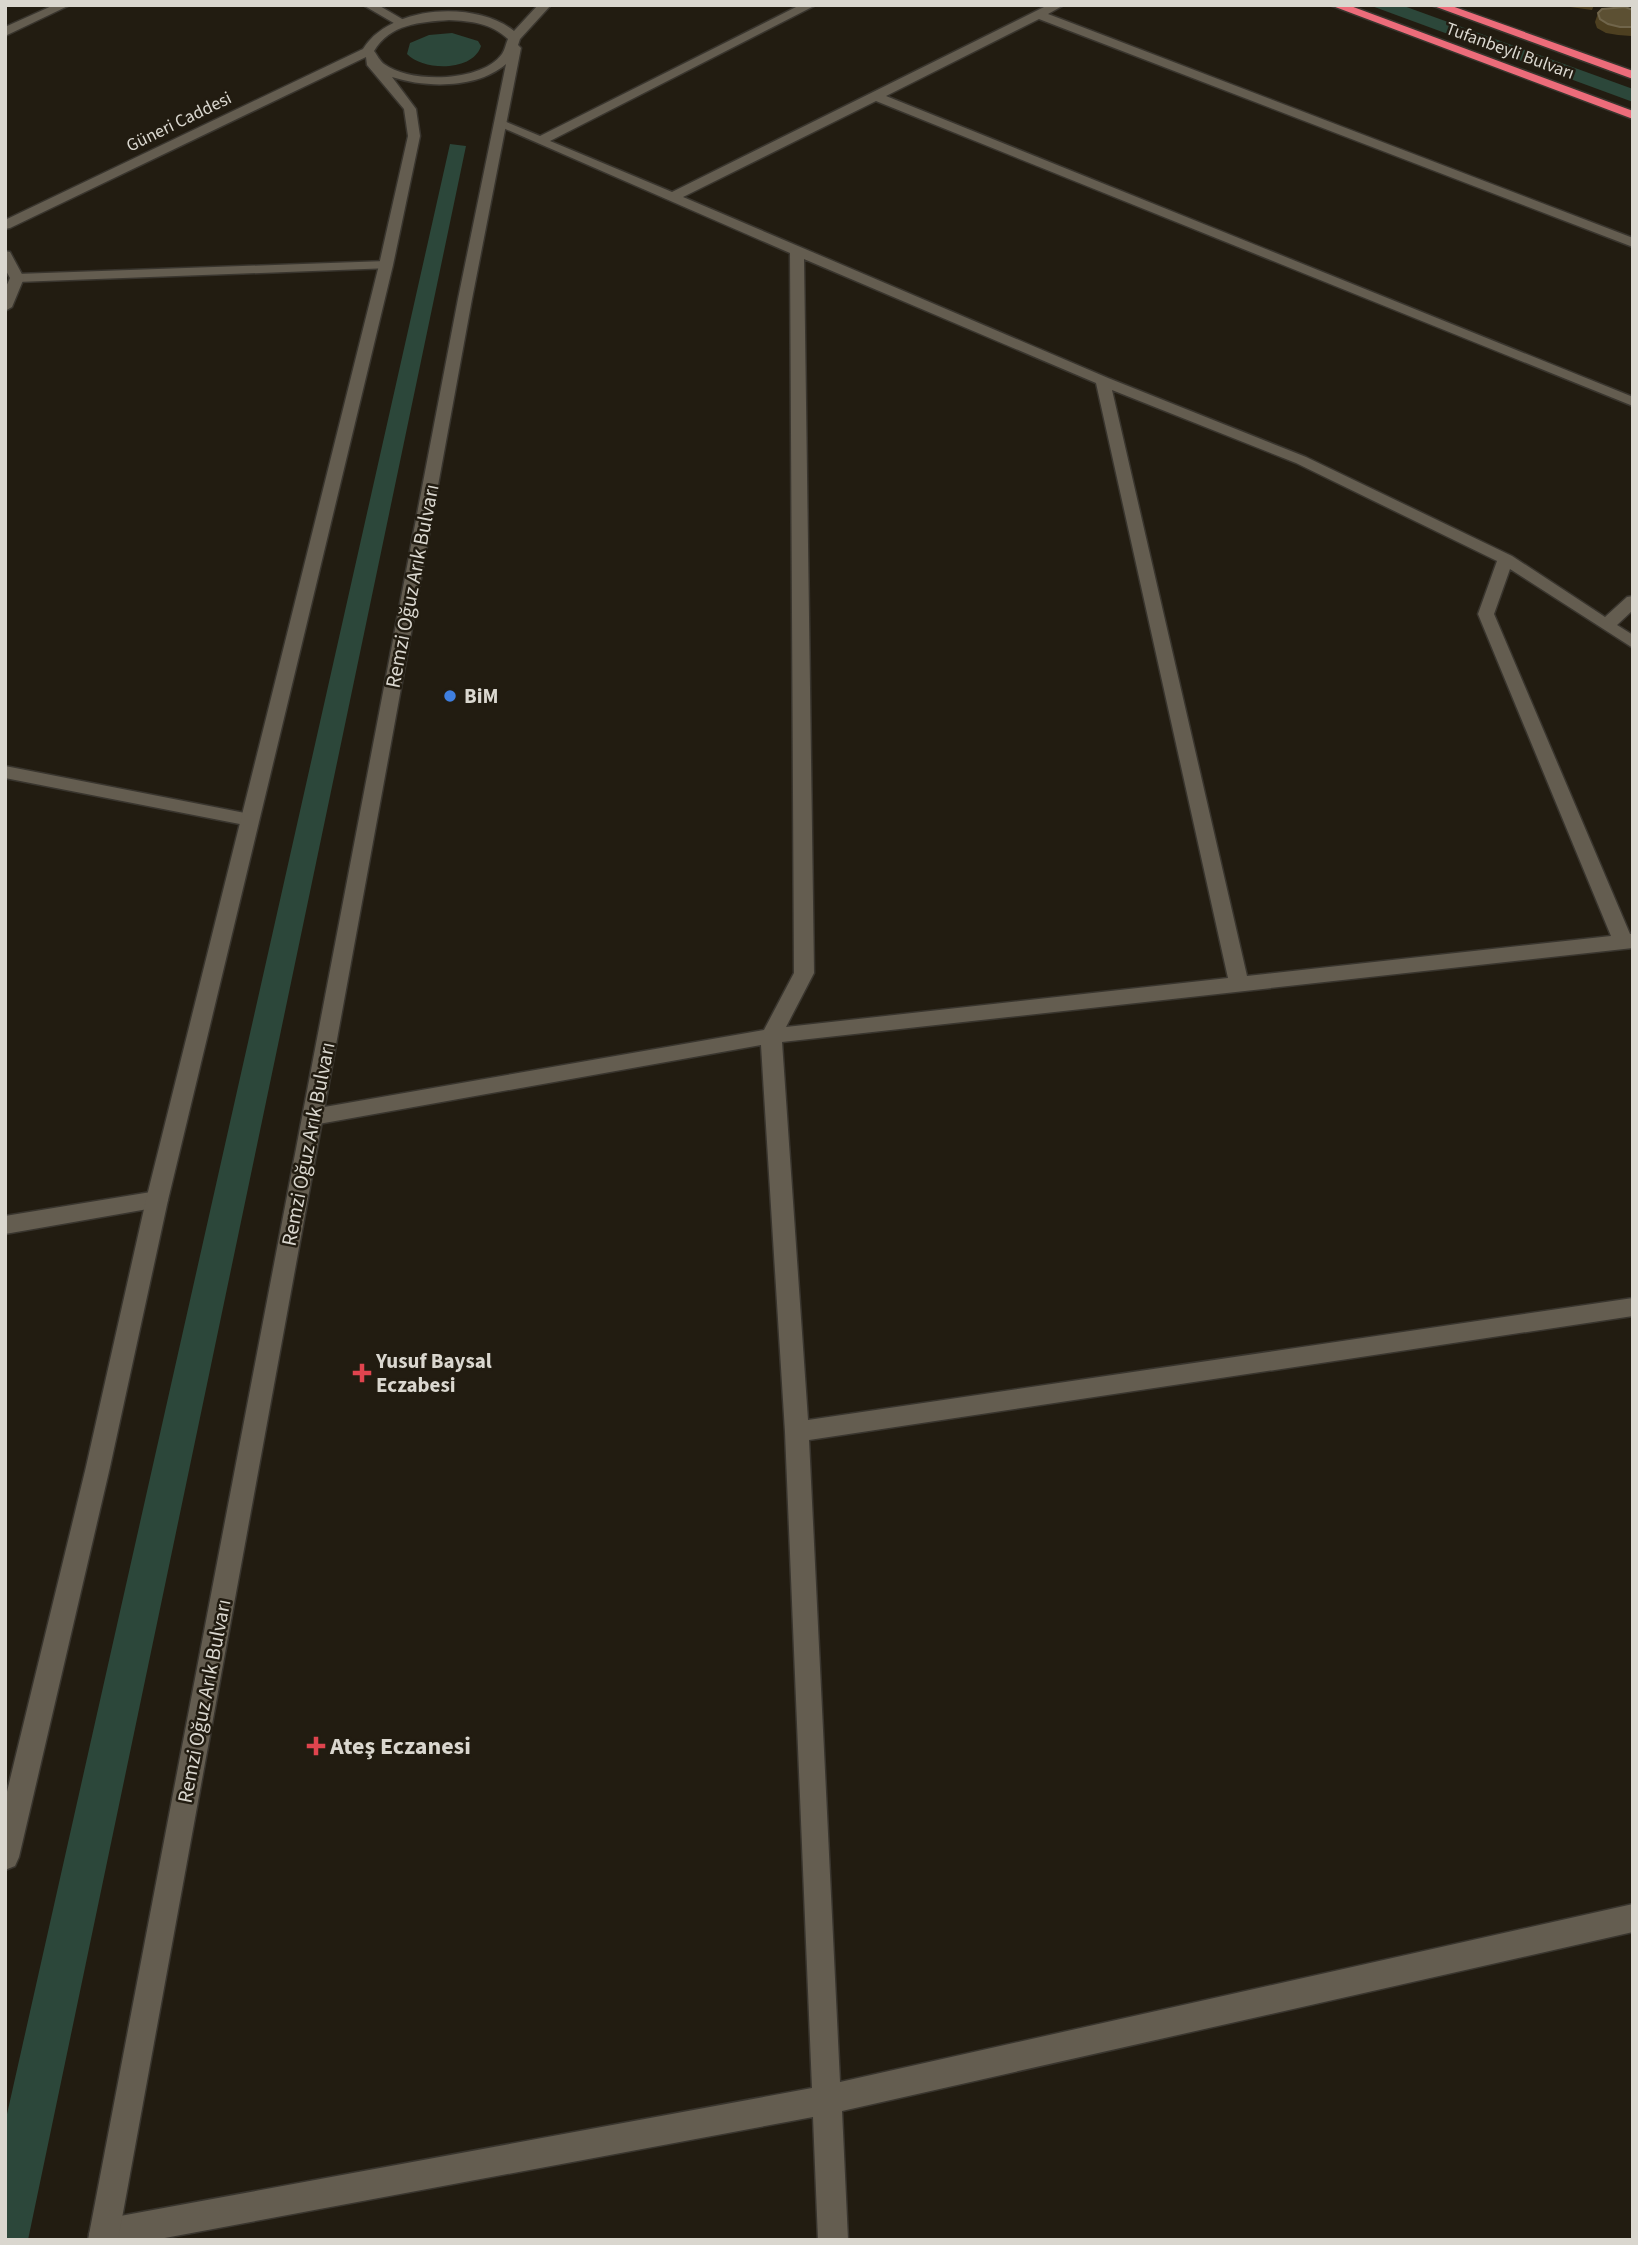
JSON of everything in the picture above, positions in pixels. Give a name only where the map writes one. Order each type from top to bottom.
[{"type":"highway","name":"Tufanbeyli Bulvarı","points":[[1336,5],[1633,115]]},
{"type":"highway","name":"Tufanbeyli Bulvarı","points":[[1437,5],[1633,75]]},
{"type":"street","points":[[5,32],[64,5]]},
{"type":"street","points":[[369,5],[403,23]]},
{"type":"street","name":"Güneri Caddesi","points":[[425,18],[445,5]]},
{"type":"street","points":[[369,56],[383,71],[402,77],[450,80],[494,68],[509,59],[515,43],[545,5]]},
{"type":"street","points":[[540,141],[810,5]]},
{"type":"street","points":[[671,198],[1058,5]]},
{"type":"street","points":[[1039,15],[1633,243]]},
{"type":"street","name":"Güneri Caddesi","points":[[5,225],[369,56],[373,40],[403,23],[425,18],[471,17],[498,25],[515,43]]},
{"type":"street","name":"Remzi Oğuz Arık Bulvarı","points":[[103,2237],[515,43]]},
{"type":"street","points":[[5,1857],[98,1467],[157,1200],[386,265],[414,136],[413,121],[402,96],[369,56]]},
{"type":"street","points":[[876,96],[1633,402]]},
{"type":"street","points":[[500,124],[1102,381],[1301,460],[1506,559],[1633,643]]},
{"type":"street","points":[[797,251],[804,973],[771,1036],[797,1432],[832,2240]]},
{"type":"street","points":[[5,256],[17,278]]},
{"type":"street","points":[[17,278],[386,265]]},
{"type":"street","points":[[5,307],[17,278]]},
{"type":"street","points":[[1102,381],[1239,984]]},
{"type":"street","points":[[313,1117],[771,1036],[1628,942],[1486,614],[1506,559]]},
{"type":"street","points":[[1606,625],[1633,601]]},
{"type":"street","points":[[5,772],[250,820]]},
{"type":"street","points":[[5,1224],[157,1200]]},
{"type":"street","points":[[797,1432],[1633,1307]]},
{"type":"street","points":[[103,2237],[825,2100],[1633,1919]]},
{"type":"green space","points":[[1369,5],[1401,5],[1633,89],[1633,102]]},
{"type":"green space","points":[[452,33],[478,41],[481,46],[476,55],[458,64],[435,66],[414,60],[407,54],[410,43],[429,35]]},
{"type":"green space","points":[[450,144],[466,146],[28,2240],[5,2240],[5,2123]]},
{"type":"building","points":[[1625,7],[1633,10],[1633,27],[1620,27],[1600,19],[1598,13],[1602,9]]},
{"type":"place","name":"BiM","points":[[450,696]]},
{"type":"place","name":"Yusuf Baysal Eczabesi","points":[[362,1373]]},
{"type":"place","name":"Ateş Eczanesi","points":[[316,1746]]}]
